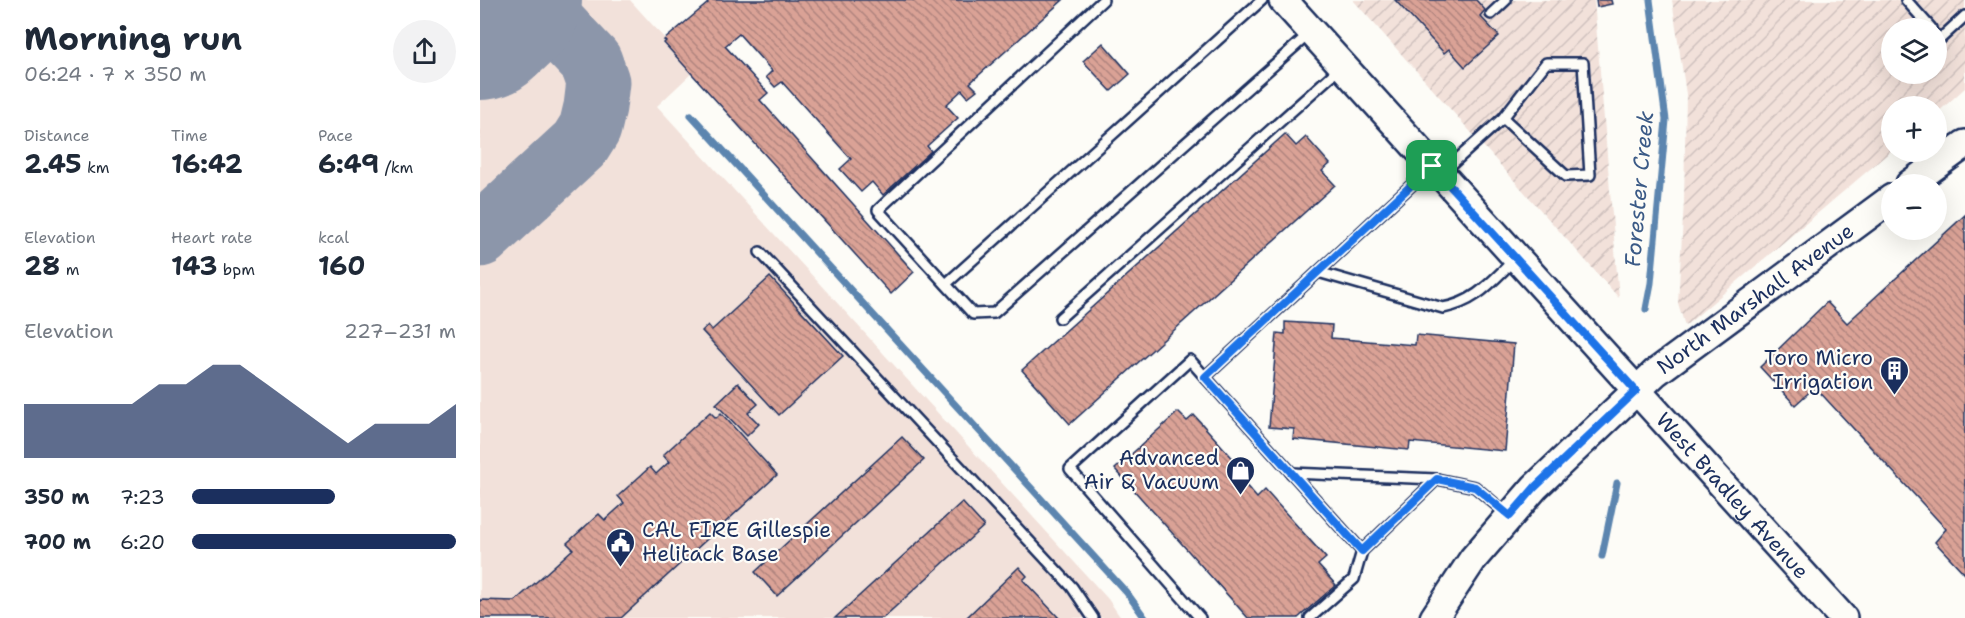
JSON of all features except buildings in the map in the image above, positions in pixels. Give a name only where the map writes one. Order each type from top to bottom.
[{"type":"main road","name":"West Bradley Avenue","points":[[1283,0],[1843,618]]},
{"type":"main road","points":[[1924,174],[1965,144]]},
{"type":"main road","name":"North Marshall Avenue","points":[[1434,618],[1473,559],[1535,487],[1655,373],[1881,206]]},
{"type":"lane","points":[[1103,0],[878,210],[973,314],[994,312],[1311,32]]},
{"type":"lane","points":[[946,284],[1262,0]]},
{"type":"lane","points":[[1491,14],[1506,0]]},
{"type":"lane","points":[[1906,0],[1922,18]]},
{"type":"lane","points":[[1947,33],[1965,16]]},
{"type":"lane","points":[[1205,377],[1318,272],[1436,170],[1503,118],[1546,63],[1583,63],[1590,176],[1566,176],[1503,118]]},
{"type":"lane","points":[[1060,318],[1342,66]]},
{"type":"lane","points":[[760,252],[1072,587],[1093,618]]},
{"type":"lane","points":[[1318,272],[1443,308],[1460,305],[1472,299],[1516,258]]},
{"type":"lane","points":[[1200,618],[1070,469],[1190,360],[1362,551]]},
{"type":"lane","points":[[1291,473],[1437,479],[1475,487],[1510,516]]},
{"type":"lane","points":[[1310,618],[1354,579],[1362,551],[1437,479]]},
{"type":"shaded area","points":[[480,0],[630,0],[694,71],[657,106],[1108,599],[1121,618],[480,618]]},
{"type":"shaded area","points":[[1353,0],[1594,0],[1619,298]]},
{"type":"shaded area","points":[[1672,0],[1965,0],[1965,88],[1947,104],[1947,96],[1881,96],[1881,159],[1685,326],[1678,303],[1684,201],[1686,94]]},
{"type":"waterway","name":"Forester Creek","points":[[1646,309],[1651,283],[1666,120],[1650,0]]},
{"type":"waterway","points":[[691,115],[1127,593],[1145,618]]},
{"type":"waterway","name":"Forester Creek","points":[[1602,556],[1617,483]]},
{"type":"taxiway","points":[[480,236],[580,144],[590,128],[595,107],[598,82],[591,62],[532,0]]},
{"type":"runway","points":[[480,22],[504,0]]},
{"type":"place","name":"Toro Micro Irrigation","points":[[1894,396]]},
{"type":"place","name":"Advanced Air & Vacuum","points":[[1240,496]]},
{"type":"place","name":"CAL FIRE Gillespie Helitack Base","points":[[621,568]]},
{"type":"route","points":[[1432,166],[1636,391],[1535,487],[1510,516],[1475,487],[1437,479],[1362,551],[1205,377],[1432,166]]}]
